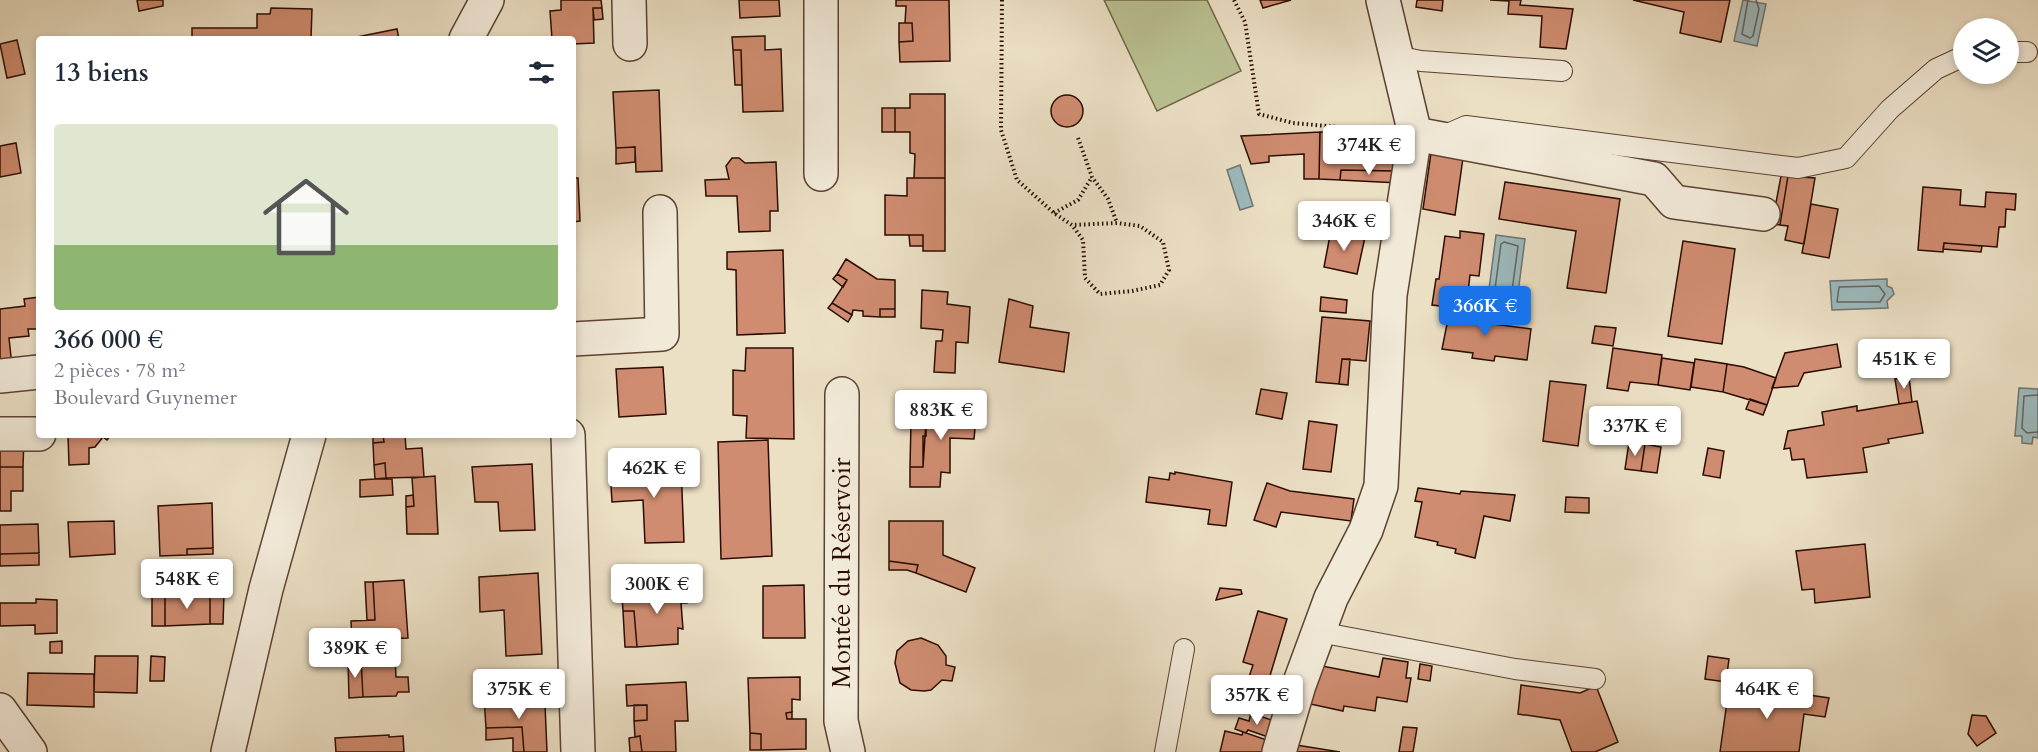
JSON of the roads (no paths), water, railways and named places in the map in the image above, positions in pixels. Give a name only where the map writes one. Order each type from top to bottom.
[{"type":"street","points":[[468,36],[487,0]]},
{"type":"street","points":[[629,0],[630,44]]},
{"type":"street","points":[[821,0],[821,174]]},
{"type":"street","points":[[1279,752],[1331,598],[1366,530],[1381,486],[1390,295],[1427,136],[1396,56],[1383,0]]},
{"type":"street","points":[[1427,136],[1654,179],[1674,202],[1763,214]]},
{"type":"street","points":[[576,339],[662,334],[660,212]]},
{"type":"street","points":[[0,376],[36,372]]},
{"type":"street","name":"Montée du Réservoir","points":[[842,394],[840,721],[848,752]]},
{"type":"street","points":[[0,434],[36,434]]},
{"type":"street","points":[[228,752],[266,589],[308,438]]},
{"type":"street","points":[[568,438],[578,752]]},
{"type":"street","points":[[0,710],[30,752]]},
{"type":"lane","points":[[1396,56],[1420,61],[1562,71]]},
{"type":"lane","points":[[1427,136],[1466,126],[1798,168],[1846,158],[1890,109],[1928,76],[1953,62]]},
{"type":"lane","points":[[1319,632],[1515,669],[1595,679]]},
{"type":"lane","points":[[1165,752],[1184,649]]},
{"type":"water","points":[[1743,0],[1766,4],[1757,46],[1734,41]]},
{"type":"water","points":[[1240,165],[1253,206],[1240,210],[1227,170]]},
{"type":"water","points":[[1496,235],[1525,239],[1517,301],[1488,297]]},
{"type":"water","points":[[1887,279],[1887,286],[1892,288],[1894,294],[1887,301],[1888,308],[1832,310],[1830,281]]},
{"type":"water","points":[[2019,388],[2038,389],[2038,438],[2033,437],[2032,444],[2022,443],[2022,436],[2015,436]]}]
